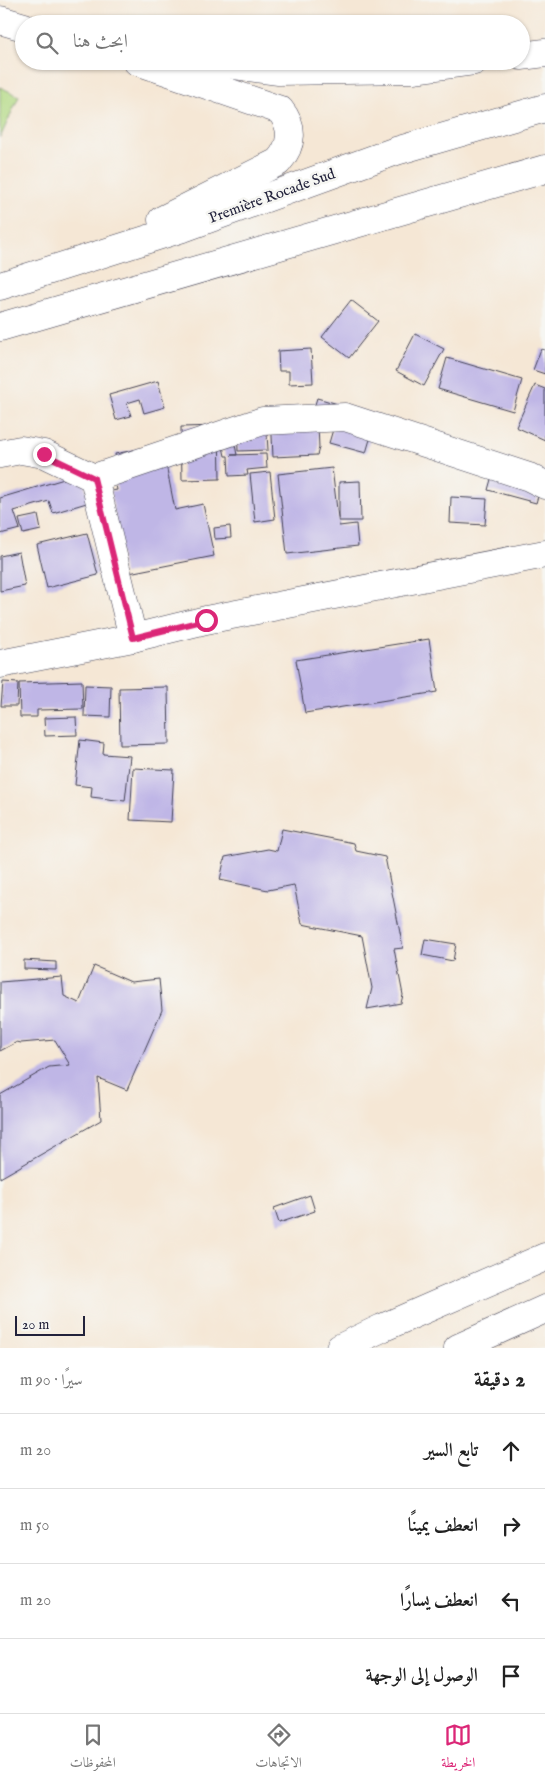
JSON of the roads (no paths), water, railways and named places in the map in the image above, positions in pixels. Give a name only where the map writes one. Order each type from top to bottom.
[{"type":"main road","points":[[0,20],[15,24]]},
{"type":"main road","points":[[530,55],[545,53]]},
{"type":"main road","points":[[78,261],[271,166],[278,162],[288,148],[289,124],[280,110],[163,70]]},
{"type":"main road","points":[[270,70],[322,70]]},
{"type":"main road","name":"Première Rocade Sud","points":[[0,286],[183,228],[396,151],[545,108]]},
{"type":"main road","points":[[0,327],[545,169]]},
{"type":"main road","points":[[0,454],[21,450],[44,454],[94,478],[263,420],[345,417],[529,477],[545,485]]},
{"type":"main road","points":[[94,478],[133,638]]},
{"type":"main road","points":[[0,664],[133,638],[206,620],[545,554]]},
{"type":"main road","points":[[340,1348],[545,1257]]},
{"type":"main road","points":[[458,1348],[545,1309]]}]
